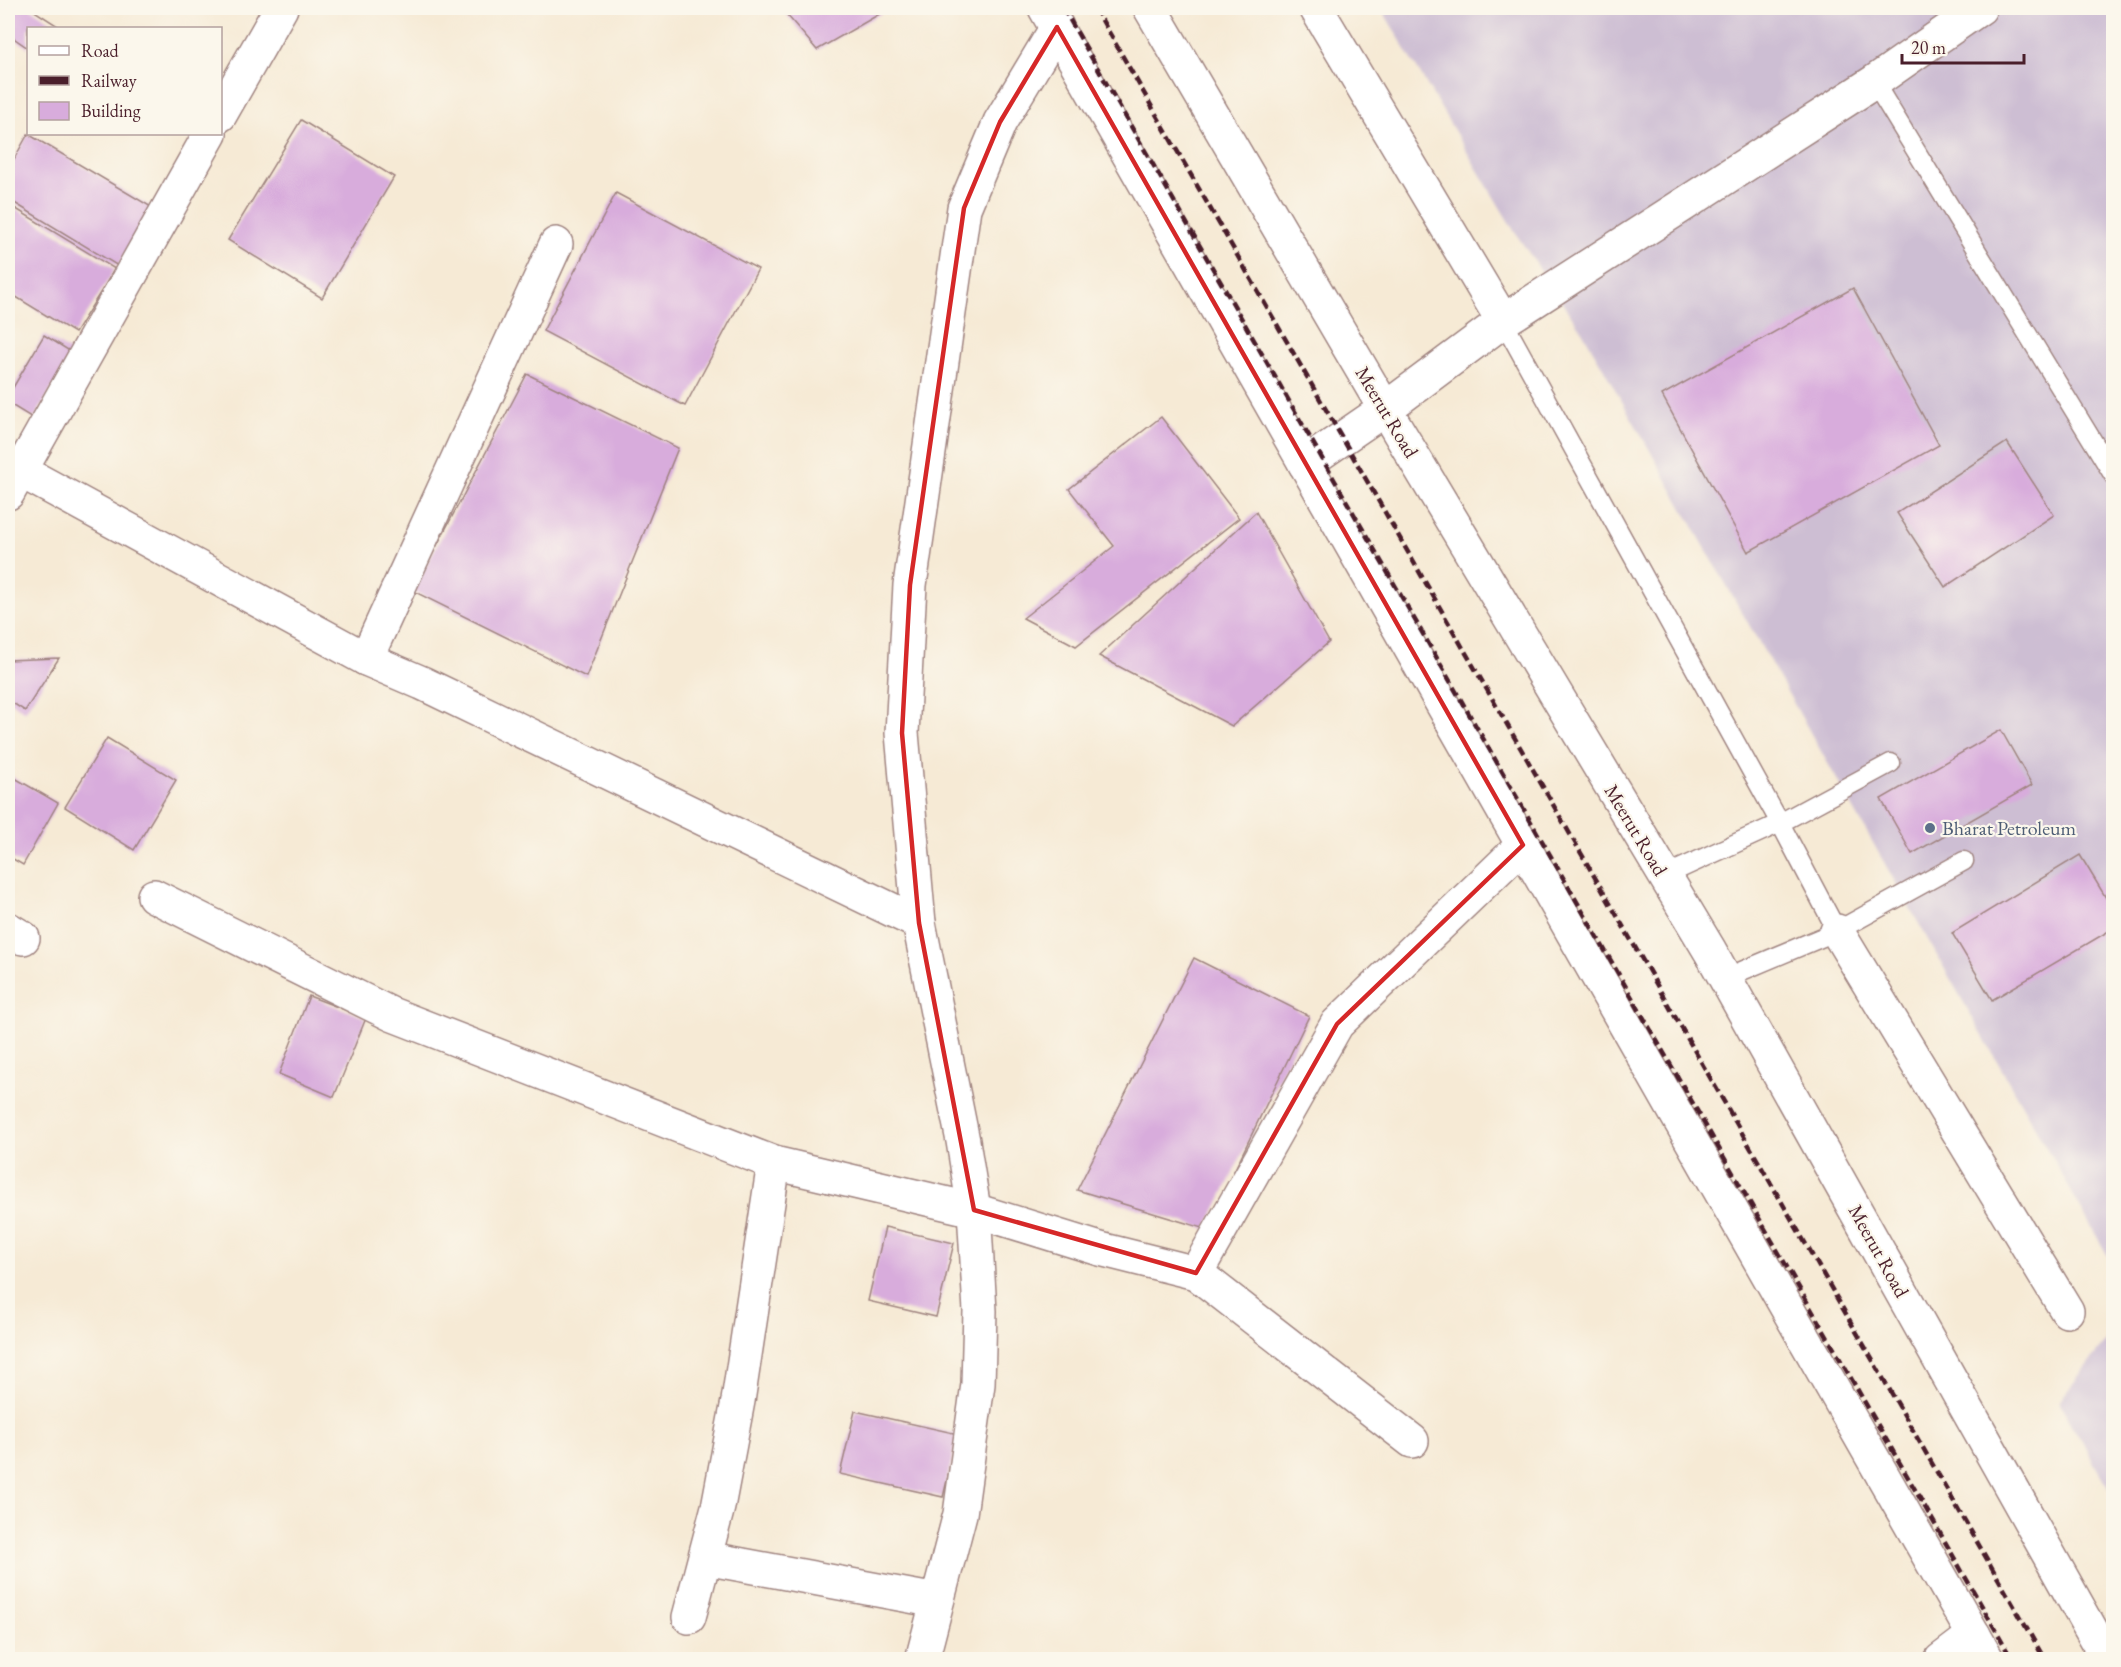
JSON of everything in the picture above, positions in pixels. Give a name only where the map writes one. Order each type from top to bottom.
[{"type":"street","points":[[222,111],[281,8]]},
{"type":"street","name":"Meerut Road","points":[[1150,8],[1385,409],[1725,978],[2108,1659]]},
{"type":"street","points":[[1316,8],[1503,321]]},
{"type":"street","points":[[1305,464],[1385,409],[1503,321],[1874,82],[1980,8]]},
{"type":"street","points":[[1051,17],[1981,1647],[1941,1659]]},
{"type":"street","points":[[922,1659],[960,1514],[978,1384],[980,1311],[974,1210],[963,1141],[919,923],[902,733],[910,585],[964,208],[1000,122],[1051,17]]},
{"type":"street","points":[[209,135],[11,476],[366,659],[422,683],[919,923]]},
{"type":"street","points":[[366,659],[556,244]]},
{"type":"street","points":[[1196,1273],[1337,1024],[1523,845]]},
{"type":"street","points":[[154,896],[391,1014],[774,1163],[974,1210],[1100,1249],[1196,1273],[1412,1441]]},
{"type":"street","points":[[1837,931],[2067,1311]]},
{"type":"street","points":[[689,1617],[718,1507],[738,1401],[774,1163]]},
{"type":"street","points":[[705,1558],[937,1601]]},
{"type":"lane","points":[[1874,82],[2114,476]]},
{"type":"lane","points":[[1503,321],[1780,823],[1837,931]]},
{"type":"lane","points":[[1664,876],[1780,823],[1891,763]]},
{"type":"lane","points":[[1725,978],[1837,931],[1964,861]]},
{"type":"highlighted area","points":[[1057,27],[1305,464],[1523,845],[1337,1024],[1196,1273],[974,1210],[919,923],[902,733],[910,585],[964,208],[1000,122]]},
{"type":"shaded area","points":[[1381,8],[2113,8],[2113,1265],[1582,331],[1516,234]]},
{"type":"shaded area","points":[[2113,1331],[2113,1496],[2059,1402]]},
{"type":"building","points":[[13,8],[30,8],[59,27],[27,27],[27,47],[8,34],[8,15]]},
{"type":"building","points":[[781,8],[890,8],[817,50]]},
{"type":"building","points":[[301,120],[394,177],[322,298],[228,240]]},
{"type":"building","points":[[27,135],[30,135],[153,208],[118,266],[8,199],[8,170]]},
{"type":"building","points":[[616,193],[758,269],[685,406],[543,331]]},
{"type":"building","points":[[8,204],[115,269],[75,333],[8,292]]},
{"type":"building","points":[[1853,288],[1939,445],[1748,552],[1662,395]]},
{"type":"building","points":[[44,335],[73,353],[34,419],[8,403],[8,396]]},
{"type":"building","points":[[527,374],[678,448],[586,677],[413,591]]},
{"type":"building","points":[[1161,417],[1239,518],[1076,646],[1023,618],[1114,546],[1069,489]]},
{"type":"building","points":[[2007,442],[2054,515],[1945,587],[1897,513]]},
{"type":"building","points":[[1256,512],[1329,642],[1232,726],[1099,656]]},
{"type":"building","points":[[59,658],[25,711],[8,700],[8,660]]},
{"type":"building","points":[[2001,730],[2032,785],[1912,854],[1881,799]]},
{"type":"building","points":[[107,738],[176,780],[134,850],[65,807]]},
{"type":"building","points":[[8,774],[58,803],[23,865],[8,856]]},
{"type":"building","points":[[2080,855],[2114,911],[2114,928],[1992,1000],[1952,933]]},
{"type":"building","points":[[1194,958],[1309,1016],[1206,1229],[1077,1190]]},
{"type":"building","points":[[309,996],[366,1018],[334,1097],[279,1074]]},
{"type":"building","points":[[885,1227],[954,1243],[936,1317],[868,1301]]},
{"type":"building","points":[[855,1411],[958,1434],[943,1497],[840,1474]]},
{"type":"railway","points":[[1063,8],[2013,1660]]},
{"type":"railway","points":[[1095,8],[2045,1660]]},
{"type":"place","name":"Bharat Petroleum","points":[[1930,828]]}]
